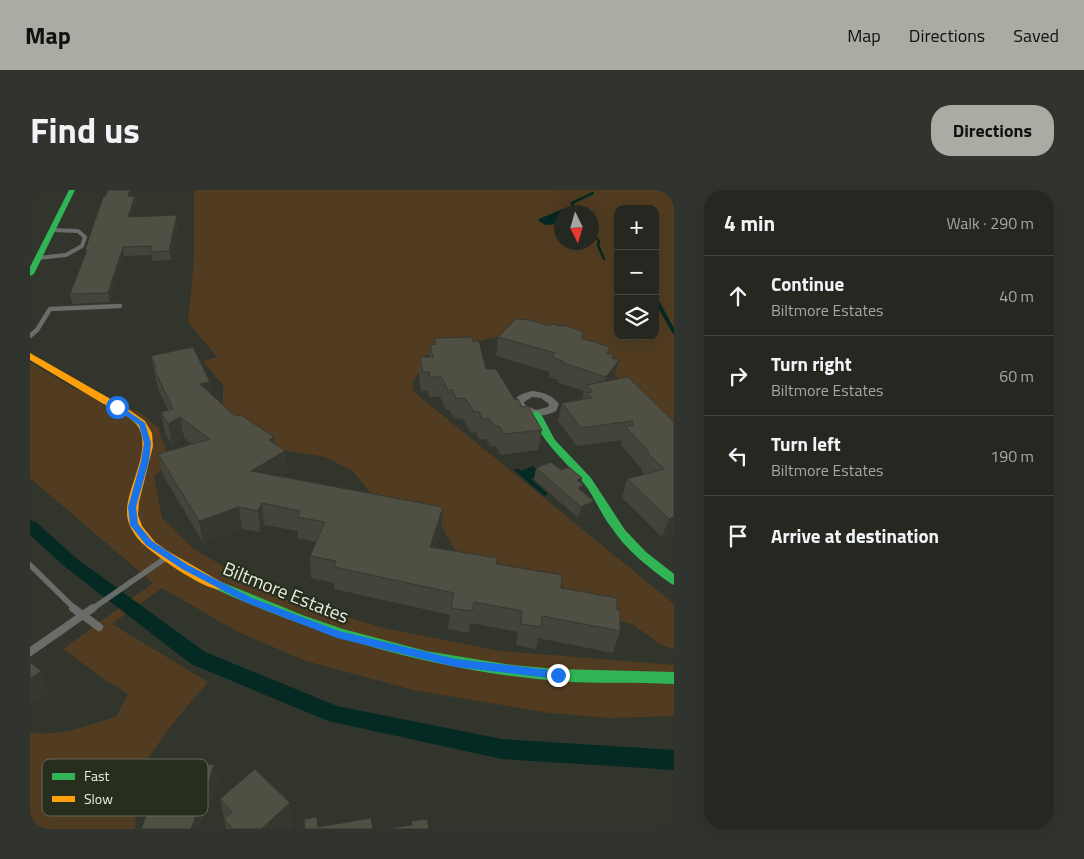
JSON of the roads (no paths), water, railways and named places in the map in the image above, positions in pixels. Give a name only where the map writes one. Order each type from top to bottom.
[{"type":"street","points":[[30,274],[72,190]]},
{"type":"street","name":"Biltmore Estates","points":[[30,356],[117,407],[142,424],[147,443],[145,461],[132,507],[133,521],[149,543],[205,578],[273,611],[337,634],[456,663],[558,675],[674,678]]},
{"type":"street","points":[[536,414],[539,426],[545,437],[585,477],[614,524],[626,539],[642,556],[674,580]]},
{"type":"lane","points":[[38,258],[66,255],[82,246],[85,237],[78,231],[52,230]]},
{"type":"lane","points":[[30,336],[39,329],[46,313],[50,309],[120,306]]},
{"type":"lane","points":[[30,652],[168,556]]},
{"type":"lane","points":[[30,565],[68,604],[99,627]]},
{"type":"water","points":[[554,213],[554,224],[545,225],[539,219]]},
{"type":"water","points":[[533,466],[543,474],[531,479],[548,494],[544,496],[514,470],[518,468],[521,471]]},
{"type":"waterway","points":[[572,205],[572,203],[593,193]]},
{"type":"waterway","points":[[599,247],[604,259]]},
{"type":"waterway","points":[[659,305],[674,332]]},
{"type":"waterway","points":[[30,526],[70,562],[198,658],[335,715],[502,749],[674,760]]}]
